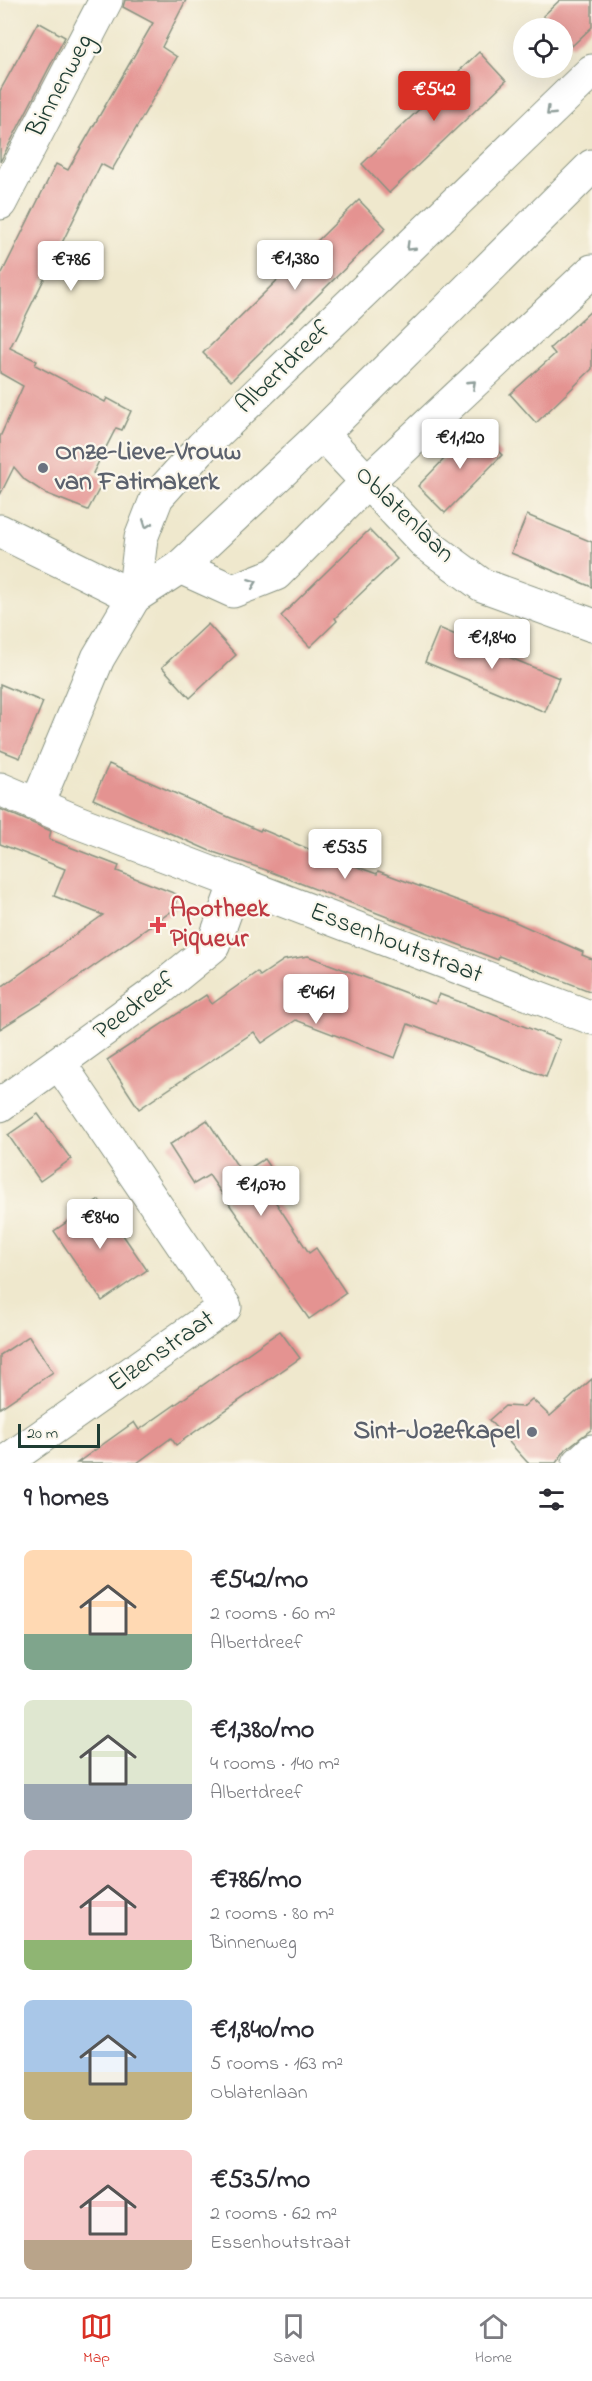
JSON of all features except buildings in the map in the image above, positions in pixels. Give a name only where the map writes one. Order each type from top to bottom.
[{"type":"street","name":"Binnenweg","points":[[0,203],[106,0]]},
{"type":"street","name":"Albertdreef","points":[[37,804],[98,658],[134,597],[141,538],[157,497],[211,439],[592,71]]},
{"type":"street","name":"Albertdreef","points":[[134,597],[180,567],[322,434],[592,166]]},
{"type":"street","points":[[180,567],[233,591],[276,574],[368,481],[592,271]]},
{"type":"street","name":"Oblatenlaan","points":[[322,434],[425,543],[482,585],[592,626]]},
{"type":"street","points":[[0,531],[134,597]]},
{"type":"street","name":"Essenhoutstraat","points":[[0,789],[75,821],[592,1018]]},
{"type":"street","name":"Peedreef","points":[[0,1105],[159,990],[213,946],[236,882]]},
{"type":"street","name":"Elzenstraat","points":[[4,1463],[225,1308],[59,1063]]},
{"type":"street","points":[[579,1463],[592,1451]]},
{"type":"place","name":"Onze-Lieve-Vrouw van Fatimakerk","points":[[43,468]]},
{"type":"place","name":"Apotheek Piqueur","points":[[158,925]]},
{"type":"place","name":"Sint-Jozefkapel","points":[[532,1432]]}]
